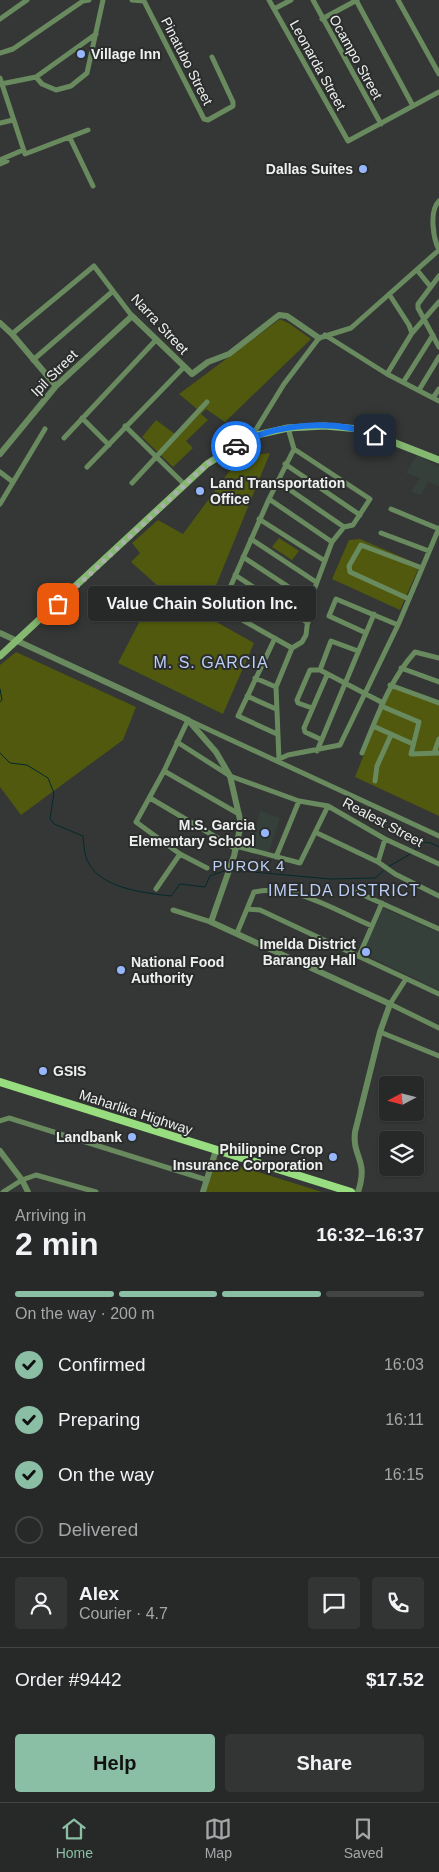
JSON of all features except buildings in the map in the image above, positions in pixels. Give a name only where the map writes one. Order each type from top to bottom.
[{"type":"main road","points":[[0,656],[18,642],[207,464],[252,436],[288,428],[324,426],[360,429],[439,460]]},
{"type":"main road","name":"Maharlika Highway","points":[[0,1082],[351,1192]]},
{"type":"street","points":[[0,19],[27,0]]},
{"type":"street","points":[[0,53],[13,49],[83,1],[89,0]]},
{"type":"street","points":[[36,77],[42,84],[56,90],[71,86],[87,72],[97,34],[103,0]]},
{"type":"street","name":"Pinatubo Street","points":[[132,0],[144,1],[204,119],[208,120],[233,106],[234,102],[212,57]]},
{"type":"street","name":"Leonarda Street","points":[[269,0],[348,141],[380,124]]},
{"type":"street","points":[[274,9],[291,0]]},
{"type":"street","name":"Ocampo Street","points":[[313,0],[380,124]]},
{"type":"street","points":[[322,18],[356,0],[413,106]]},
{"type":"street","points":[[398,0],[439,74]]},
{"type":"street","points":[[88,130],[25,154],[12,120],[1,81],[36,77],[97,34]]},
{"type":"street","points":[[380,124],[439,92]]},
{"type":"street","points":[[0,123],[12,120]]},
{"type":"street","points":[[70,138],[93,186]]},
{"type":"street","points":[[0,160],[23,150]]},
{"type":"street","points":[[0,164],[7,161]]},
{"type":"street","points":[[252,436],[284,384],[321,336],[351,328],[439,250],[435,243],[434,207],[439,201]]},
{"type":"street","name":"Narra Street","points":[[12,334],[94,266],[132,316],[155,341],[183,368],[192,374],[208,362],[229,354],[279,315],[287,316],[321,336]]},
{"type":"street","points":[[416,270],[430,286]]},
{"type":"street","points":[[438,281],[430,286],[418,304],[439,347]]},
{"type":"street","points":[[34,360],[113,291]]},
{"type":"street","points":[[388,294],[409,325],[412,333]]},
{"type":"street","points":[[387,374],[412,333],[439,302]]},
{"type":"street","name":"Ipil Street","points":[[0,454],[56,386],[132,316]]},
{"type":"street","points":[[0,322],[56,386]]},
{"type":"street","points":[[404,381],[433,335]]},
{"type":"street","points":[[321,336],[439,401]]},
{"type":"street","points":[[64,438],[155,341]]},
{"type":"street","points":[[418,390],[439,357]]},
{"type":"street","points":[[87,467],[183,368]]},
{"type":"street","points":[[433,398],[439,389]]},
{"type":"street","points":[[132,483],[207,402]]},
{"type":"street","points":[[82,418],[109,445]]},
{"type":"street","points":[[125,426],[185,485]]},
{"type":"street","points":[[278,760],[276,687],[292,648],[302,642],[306,635],[310,601],[332,542],[344,527],[353,525],[370,499],[294,449],[288,428]]},
{"type":"street","points":[[0,504],[46,429]]},
{"type":"street","points":[[292,648],[221,608],[250,539],[294,449]]},
{"type":"street","points":[[285,464],[360,515]]},
{"type":"street","points":[[0,472],[13,482]]},
{"type":"street","points":[[278,481],[344,527]]},
{"type":"street","points":[[269,499],[332,542]]},
{"type":"street","points":[[278,760],[288,755],[340,745],[398,624],[439,529],[391,509]]},
{"type":"street","points":[[259,520],[325,561]]},
{"type":"street","points":[[381,533],[429,551]]},
{"type":"street","points":[[250,539],[316,582]]},
{"type":"street","points":[[409,599],[350,572],[349,566],[361,545],[422,568]]},
{"type":"street","points":[[242,557],[310,601]]},
{"type":"street","points":[[235,575],[308,624]]},
{"type":"street","points":[[366,632],[329,616],[334,600],[338,598],[398,624]]},
{"type":"street","points":[[316,751],[374,614]]},
{"type":"street","points":[[0,633],[439,836]]},
{"type":"street","points":[[275,638],[239,712],[240,718],[278,734]]},
{"type":"street","points":[[320,670],[331,641],[358,652]]},
{"type":"street","points":[[362,753],[390,685],[401,668],[415,652],[439,658]]},
{"type":"street","points":[[401,668],[439,682]]},
{"type":"street","points":[[312,708],[298,703],[297,700],[310,670],[320,670],[419,722],[410,751],[413,755],[436,753],[439,739]]},
{"type":"street","points":[[320,739],[304,730],[327,675]]},
{"type":"street","points":[[255,678],[276,687]]},
{"type":"street","points":[[390,685],[439,703]]},
{"type":"street","points":[[247,696],[276,709]]},
{"type":"street","points":[[188,720],[164,771],[136,822],[180,854],[207,868]]},
{"type":"street","points":[[188,720],[216,752],[230,776],[241,824],[236,848],[211,922]]},
{"type":"street","points":[[373,726],[413,744]]},
{"type":"street","points":[[375,781],[377,766],[391,735]]},
{"type":"street","name":"Realest Street","points":[[177,742],[230,776],[299,801],[328,806],[386,839],[439,864]]},
{"type":"street","points":[[164,771],[239,814]]},
{"type":"street","points":[[150,798],[236,848],[298,863],[302,862],[328,806]]},
{"type":"street","points":[[276,857],[299,801]]},
{"type":"street","points":[[316,833],[378,862],[394,874],[439,896]]},
{"type":"street","points":[[378,862],[386,839]]},
{"type":"street","points":[[156,889],[180,854]]},
{"type":"street","points":[[352,890],[439,929]]},
{"type":"street","points":[[237,933],[254,892],[284,891],[307,898],[372,926]]},
{"type":"street","points":[[359,956],[382,903]]},
{"type":"street","points":[[247,909],[269,913],[439,994]]},
{"type":"street","points":[[173,910],[211,922],[237,933],[439,1028]]},
{"type":"street","points":[[358,1192],[364,1169],[354,1144],[355,1132],[380,1032],[390,1004],[406,979]]},
{"type":"street","points":[[380,1032],[439,1055]]},
{"type":"street","points":[[0,1121],[9,1118],[207,1180]]},
{"type":"street","points":[[203,1192],[216,1150]]},
{"type":"street","points":[[0,1151],[22,1180],[28,1192]]},
{"type":"street","points":[[3,1192],[22,1180],[36,1175],[96,1192]]},
{"type":"shaded area","points":[[417,455],[439,467],[439,486],[428,482],[421,495],[411,492],[420,478],[406,473]]},
{"type":"shaded area","name":"M.S. Garcia Elementary School","points":[[260,811],[280,818],[269,852],[251,848]]},
{"type":"shaded area","points":[[383,908],[439,933],[439,990],[368,956],[371,950],[365,948]]},
{"type":"green space","points":[[280,319],[311,339],[225,422],[206,409],[201,414],[208,420],[186,441],[193,448],[173,467],[142,437],[156,420],[175,434],[197,409],[179,394]]},
{"type":"green space","points":[[270,453],[204,615],[254,643],[223,714],[118,663],[158,586],[131,562],[140,553],[132,543],[158,520],[183,534],[240,457]]},
{"type":"green space","points":[[279,538],[299,551],[292,560],[272,547]]},
{"type":"green space","points":[[360,539],[420,565],[400,610],[332,579],[349,540]]},
{"type":"green space","points":[[16,652],[136,707],[123,740],[21,815],[0,787],[0,665]]},
{"type":"green space","points":[[393,688],[439,704],[439,816],[355,777],[384,704]]},
{"type":"green space","points":[[216,1159],[322,1192],[206,1192]]},
{"type":"waterway","points":[[0,689],[2,700],[0,702]]},
{"type":"waterway","points":[[0,753],[10,763],[27,765],[48,778],[54,793],[50,819],[54,824],[83,836],[88,862],[94,871],[113,884],[137,891],[171,896],[180,884],[205,887],[210,876],[227,870]]},
{"type":"waterway","points":[[415,850],[421,842],[431,843],[439,847]]},
{"type":"waterway","points":[[388,867],[412,853]]},
{"type":"waterway","points":[[231,870],[330,879],[375,878],[383,871]]},
{"type":"way so far","points":[[58,604],[207,464],[236,446]]},
{"type":"place","name":"Village Inn","points":[[81,54]]},
{"type":"place","name":"Dallas Suites","points":[[363,169]]},
{"type":"place","name":"Land Transportation Office","points":[[200,491]]},
{"type":"place","name":"Value Chain Solution Inc.","points":[[58,604]]},
{"type":"place","name":"M.S. Garcia Elementary School","points":[[265,833]]},
{"type":"place","name":"Imelda District Barangay Hall","points":[[366,952]]},
{"type":"place","name":"National Food Authority","points":[[121,970]]},
{"type":"place","name":"GSIS","points":[[43,1071]]},
{"type":"place","name":"Landbank","points":[[132,1137]]},
{"type":"place","name":"Philippine Crop Insurance Corporation","points":[[333,1157]]},
{"type":"district","name":"M. S. GARCIA","points":[[211,662]]},
{"type":"district","name":"PUROK 4","points":[[249,865]]},
{"type":"district","name":"IMELDA DISTRICT","points":[[344,890]]},
{"type":"route","points":[[236,446],[252,436],[288,428],[324,426],[360,429],[375,435]]}]
